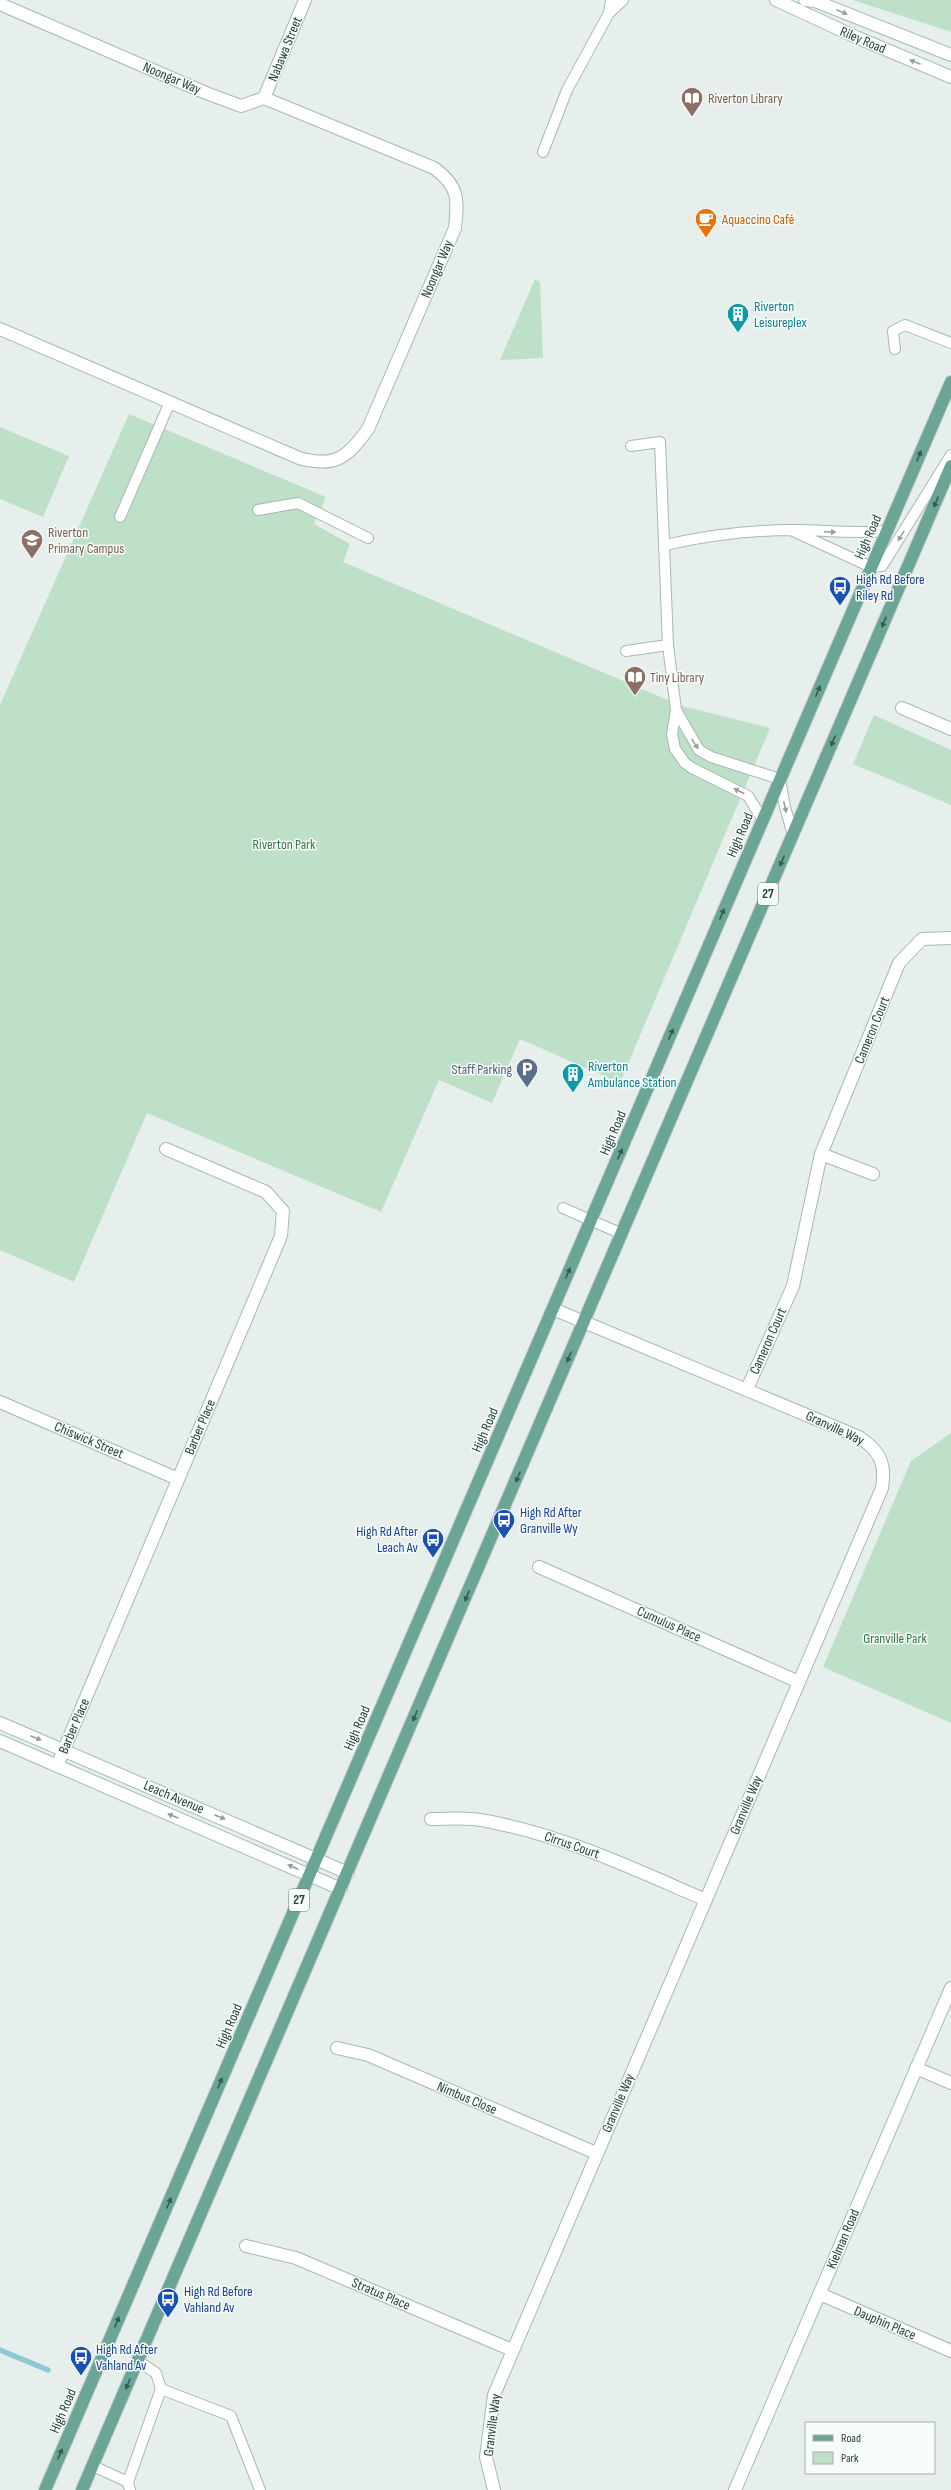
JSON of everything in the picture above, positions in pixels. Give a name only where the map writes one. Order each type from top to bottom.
[{"type":"main road","name":"High Road","points":[[45,2490],[951,382]]},
{"type":"main road","name":"27","points":[[82,2490],[585,1322],[951,466]]},
{"type":"street","name":"Nabawa Street","points":[[264,98],[305,0]]},
{"type":"street","name":"Riley Road","points":[[776,0],[856,38],[951,77]]},
{"type":"street","name":"Riley Road","points":[[805,0],[815,1],[951,55]]},
{"type":"street","name":"Noongar Way","points":[[0,4],[240,106],[264,98],[434,168],[449,178],[455,193],[457,206],[455,228],[368,429],[347,455],[333,461],[318,463],[299,458],[0,329]]},
{"type":"street","points":[[902,708],[951,729]]},
{"type":"street","name":"Cameron Court","points":[[747,1389],[793,1286],[821,1154],[899,963],[922,939],[951,938]]},
{"type":"street","name":"Barber Place","points":[[57,1766],[282,1236],[283,1211],[266,1192],[166,1150]]},
{"type":"street","points":[[821,1154],[873,1174]]},
{"type":"street","name":"Granville Way","points":[[494,2490],[486,2457],[494,2395],[596,2153],[882,1488],[884,1476],[882,1461],[872,1446],[859,1437],[553,1309]]},
{"type":"street","name":"Chiswick Street","points":[[0,1402],[178,1479]]},
{"type":"street","name":"Cumulus Place","points":[[539,1567],[799,1682]]},
{"type":"street","name":"Leach Avenue","points":[[0,1723],[348,1873]]},
{"type":"street","name":"Leach Avenue","points":[[0,1742],[341,1889]]},
{"type":"street","name":"Cirrus Court","points":[[431,1818],[484,1820],[546,1835],[606,1856],[706,1900]]},
{"type":"street","name":"Kielman Road","points":[[736,2490],[951,1988]]},
{"type":"street","name":"Nimbus Close","points":[[337,2048],[368,2054],[596,2153]]},
{"type":"street","points":[[916,2068],[951,2083]]},
{"type":"street","name":"Stratus Place","points":[[246,2246],[296,2258],[512,2350]]},
{"type":"street","name":"Dauphin Place","points":[[820,2294],[951,2351]]},
{"type":"lane","points":[[609,13],[611,0]]},
{"type":"lane","points":[[543,152],[568,90],[609,13],[623,0]]},
{"type":"lane","points":[[895,349],[893,331],[904,325],[951,343]]},
{"type":"lane","points":[[120,517],[170,402]]},
{"type":"lane","points":[[631,446],[660,442],[668,645],[676,710],[672,734],[675,749],[685,763],[748,796],[763,820]]},
{"type":"lane","points":[[791,530],[871,567],[882,566],[951,455]]},
{"type":"lane","points":[[258,510],[298,503],[368,538]]},
{"type":"lane","points":[[665,545],[698,538],[791,530],[861,534],[886,531]]},
{"type":"lane","points":[[626,651],[668,645]]},
{"type":"lane","points":[[676,710],[685,723],[692,739],[705,753],[780,779],[785,807],[793,834]]},
{"type":"lane","points":[[563,1208],[622,1234]]},
{"type":"lane","points":[[93,2466],[129,2486],[161,2389],[156,2373],[138,2362]]},
{"type":"lane","points":[[161,2389],[230,2416],[260,2490]]},
{"type":"green space","points":[[853,0],[951,0],[951,32]]},
{"type":"green space","points":[[535,279],[540,282],[543,358],[500,360]]},
{"type":"green space","name":"Riverton Park","points":[[129,414],[326,497],[314,524],[350,544],[343,562],[682,706],[770,728],[620,1083],[520,1039],[492,1103],[439,1080],[381,1212],[147,1113],[74,1282],[0,1250],[0,705]]},
{"type":"green space","points":[[0,427],[69,456],[43,517],[0,499]]},
{"type":"green space","points":[[874,715],[951,750],[951,805],[853,764]]},
{"type":"green space","name":"Granville Park","points":[[951,1433],[951,1723],[823,1667],[911,1461]]},
{"type":"waterway","points":[[0,2350],[48,2370]]},
{"type":"place","name":"Riverton Library","points":[[692,118]]},
{"type":"place","name":"Aquaccino Café","points":[[706,238]]},
{"type":"place","name":"Riverton Leisureplex","points":[[738,334]]},
{"type":"place","name":"Riverton Primary Campus","points":[[32,560]]},
{"type":"place","name":"High Rd Before Riley Rd","points":[[840,606]]},
{"type":"place","name":"Tiny Library","points":[[635,696]]},
{"type":"place","name":"Staff Parking","points":[[527,1088]]},
{"type":"place","name":"Riverton Ambulance Station","points":[[573,1094]]},
{"type":"place","name":"High Rd After Granville Wy","points":[[504,1540]]},
{"type":"place","name":"High Rd After Leach Av","points":[[433,1558]]},
{"type":"place","name":"High Rd Before Vahland Av","points":[[168,2318]]},
{"type":"place","name":"High Rd After Vahland Av","points":[[81,2376]]}]
